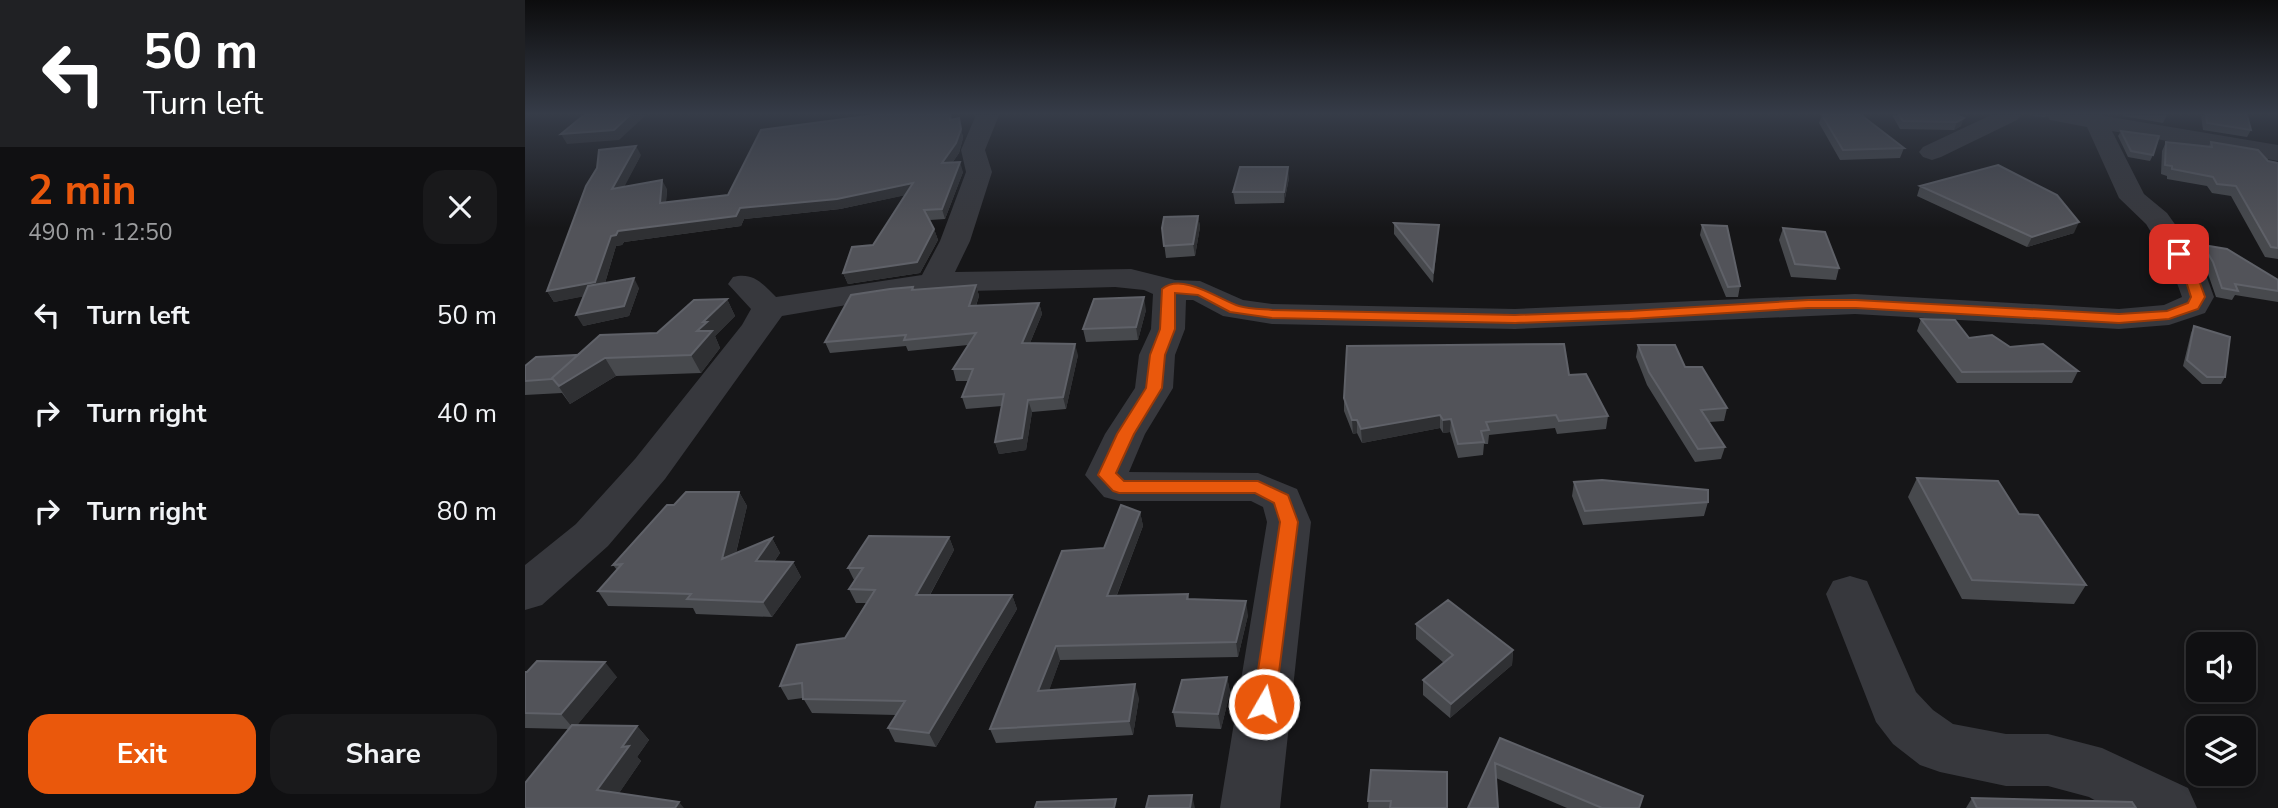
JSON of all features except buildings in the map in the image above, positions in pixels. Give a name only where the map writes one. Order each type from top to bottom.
[{"type":"street","points":[[933,284],[955,241],[979,172],[974,153]]},
{"type":"street","points":[[525,592],[591,535],[650,468],[737,355],[757,296],[933,284],[1100,279],[1150,281],[1169,289],[1201,291],[1235,309],[1247,311],[1379,317],[1515,319],[1808,304],[1856,304],[2119,319],[2169,315],[2193,306],[2198,297],[2189,272],[2157,219],[2133,198],[2110,153]]},
{"type":"street","points":[[1169,289],[1167,329],[1157,355],[1154,388],[1125,434],[1107,475],[1119,487],[1258,487],[1282,499],[1289,522],[1249,808]]},
{"type":"street","points":[[1850,594],[1895,706],[1913,727],[1940,747],[2006,760],[2048,760],[2102,774],[2167,808]]},
{"type":"route","points":[[1264,704],[1289,522],[1282,499],[1258,487],[1119,487],[1107,475],[1125,434],[1154,388],[1157,355],[1167,329],[1169,289],[1201,291],[1235,309],[1272,314],[1515,319],[1808,304],[1856,304],[1965,308],[2119,319],[2169,315],[2193,306],[2198,297],[2179,254]]}]
